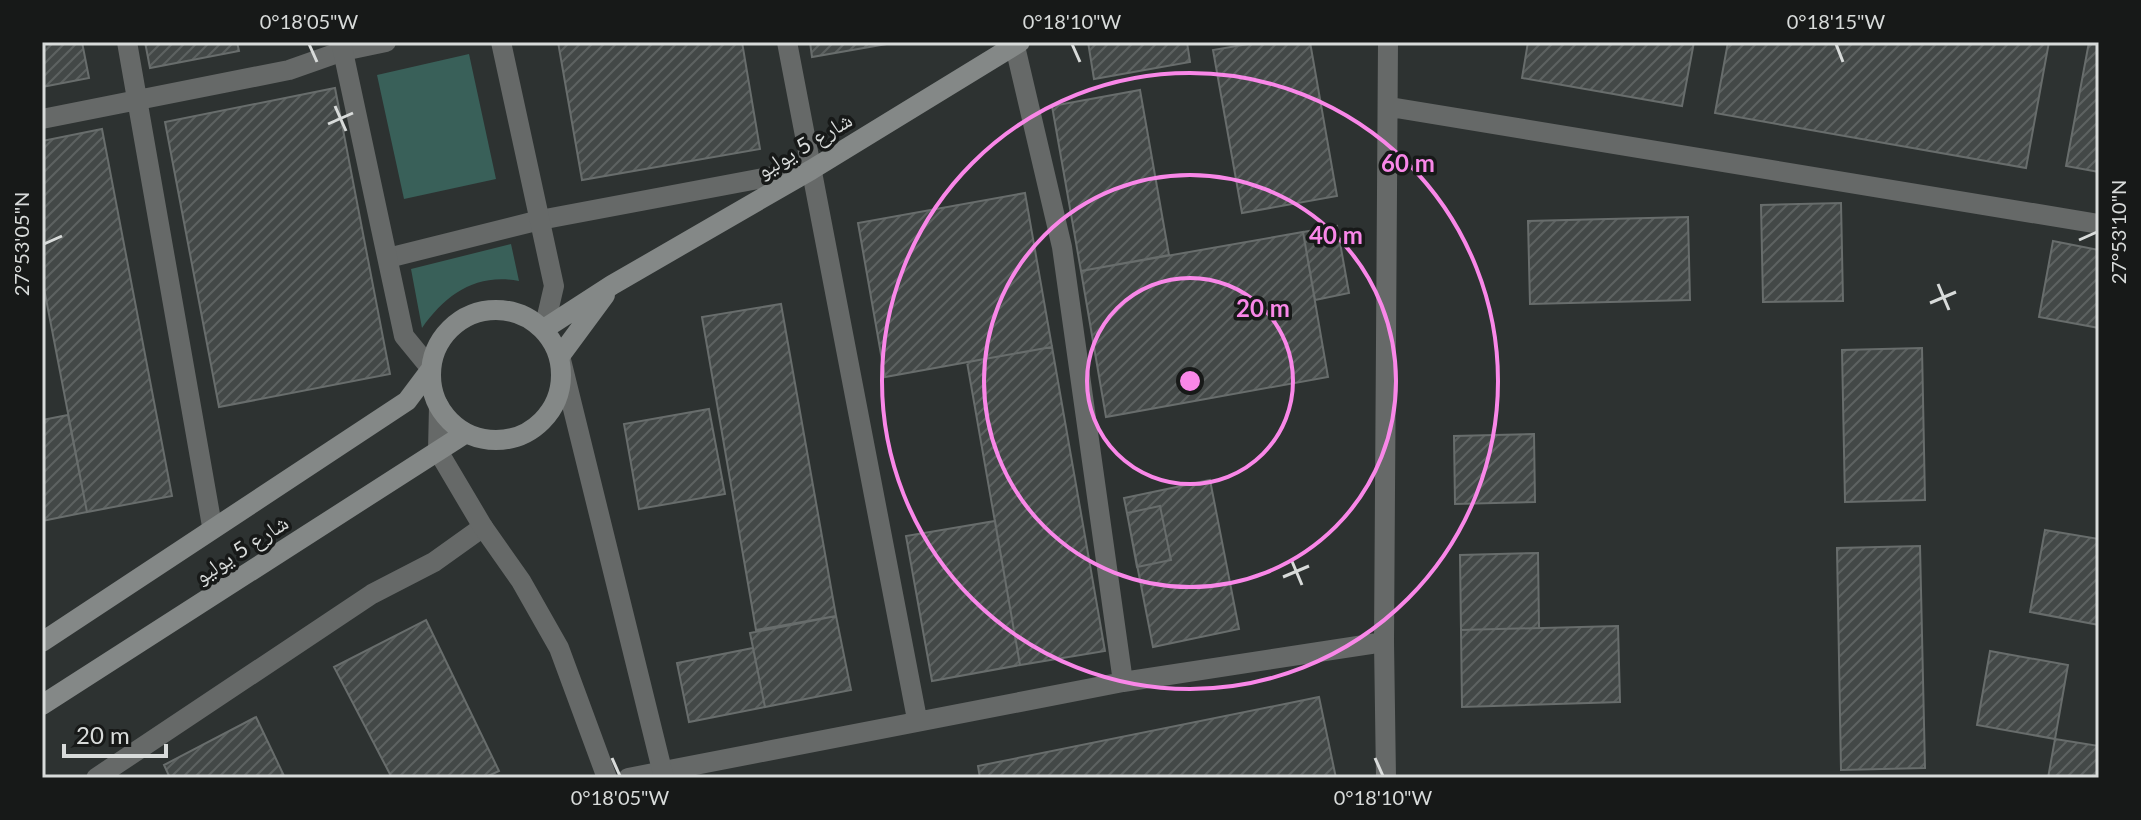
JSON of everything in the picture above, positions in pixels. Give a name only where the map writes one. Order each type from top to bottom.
[{"type":"main road","name":"شارع 5 يوليو","points":[[544,329],[1016,43]]},
{"type":"main road","name":"شارع 5 يوليو","points":[[560,356],[612,285]]},
{"type":"main road","points":[[485,310],[506,310],[527,316],[544,329],[560,356],[562,378],[557,399],[538,425],[508,439],[487,440],[466,433],[450,422],[439,406],[431,369],[436,349],[448,331],[465,317],[485,310]]},
{"type":"main road","name":"شارع 5 يوليو","points":[[42,642],[212,526],[407,401],[431,369]]},
{"type":"main road","name":"شارع 5 يوليو","points":[[42,705],[466,433]]},
{"type":"street","points":[[127,42],[212,526]]},
{"type":"street","points":[[42,119],[289,70],[342,47],[386,42]]},
{"type":"street","points":[[501,42],[554,286],[544,329]]},
{"type":"street","points":[[787,42],[917,719]]},
{"type":"street","points":[[1386,778],[1388,42]]},
{"type":"street","points":[[1016,43],[1062,247],[1123,682]]},
{"type":"street","points":[[342,47],[404,336],[431,369]]},
{"type":"street","points":[[1390,107],[2099,224]]},
{"type":"street","points":[[388,258],[540,220],[811,170]]},
{"type":"street","points":[[560,356],[663,774]]},
{"type":"street","points":[[439,406],[438,451],[483,527],[521,581],[559,648],[607,778]]},
{"type":"street","points":[[96,778],[372,594],[434,562],[483,527]]},
{"type":"street","points":[[628,778],[663,774],[917,719],[1123,682],[1384,642]]},
{"type":"green space","points":[[469,54],[496,179],[404,199],[377,75]]},
{"type":"green space","points":[[511,244],[519,281],[489,280],[463,289],[441,305],[422,328],[411,269]]},
{"type":"building","points":[[42,42],[82,42],[89,78],[42,87]]},
{"type":"building","points":[[145,42],[237,42],[239,51],[150,68]]},
{"type":"building","points":[[558,42],[742,42],[760,149],[582,180]]},
{"type":"building","points":[[810,42],[898,42],[812,57]]},
{"type":"building","points":[[1088,42],[1187,42],[1190,62],[1094,79]]},
{"type":"building","points":[[1260,42],[1310,42],[1337,196],[1242,213],[1213,50]]},
{"type":"building","points":[[1528,42],[1694,42],[1682,106],[1522,78]]},
{"type":"building","points":[[1728,42],[2049,42],[2026,168],[1715,113]]},
{"type":"building","points":[[2089,42],[2099,42],[2099,172],[2066,166]]},
{"type":"building","points":[[335,88],[390,374],[219,407],[165,122]]},
{"type":"building","points":[[1140,90],[1169,255],[1081,271],[1052,106]]},
{"type":"building","points":[[102,129],[172,496],[87,512],[42,278],[42,141]]},
{"type":"building","points":[[1025,193],[1052,347],[885,377],[858,223]]},
{"type":"building","points":[[1841,203],[1843,301],[1763,302],[1761,205]]},
{"type":"building","points":[[1688,217],[1690,300],[1530,304],[1528,221]]},
{"type":"building","points":[[1337,226],[1349,293],[1315,300],[1303,232]]},
{"type":"building","points":[[1303,232],[1328,377],[1106,417],[1081,271]]},
{"type":"building","points":[[2053,241],[2099,250],[2099,328],[2039,317]]},
{"type":"building","points":[[781,304],[836,616],[756,630],[702,317]]},
{"type":"building","points":[[1052,347],[1105,651],[1020,665],[967,362]]},
{"type":"building","points":[[1922,348],[1925,500],[1845,502],[1842,350]]},
{"type":"building","points":[[709,409],[725,494],[639,509],[624,424]]},
{"type":"building","points":[[68,415],[87,512],[42,521],[42,420]]},
{"type":"building","points":[[1534,434],[1535,502],[1455,504],[1454,436]]},
{"type":"building","points":[[1210,480],[1239,629],[1153,647],[1124,498]]},
{"type":"building","points":[[1160,506],[1171,560],[1137,567],[1127,513]]},
{"type":"building","points":[[995,521],[1020,665],[932,681],[906,536]]},
{"type":"building","points":[[2045,530],[2099,539],[2099,625],[2030,612]]},
{"type":"building","points":[[1920,546],[1925,768],[1841,770],[1837,548]]},
{"type":"building","points":[[1538,553],[1539,628],[1461,630],[1460,555]]},
{"type":"building","points":[[836,616],[851,690],[765,707],[750,633]]},
{"type":"building","points":[[426,620],[499,771],[484,778],[392,778],[334,667]]},
{"type":"building","points":[[1618,626],[1620,702],[1462,707],[1461,630]]},
{"type":"building","points":[[753,648],[765,707],[689,722],[677,663]]},
{"type":"building","points":[[1990,651],[2068,665],[2055,739],[1977,725]]},
{"type":"building","points":[[1319,697],[1336,778],[980,778],[978,766]]},
{"type":"building","points":[[256,717],[285,778],[170,778],[164,765]]},
{"type":"building","points":[[2055,739],[2099,746],[2099,778],[2048,778]]}]
